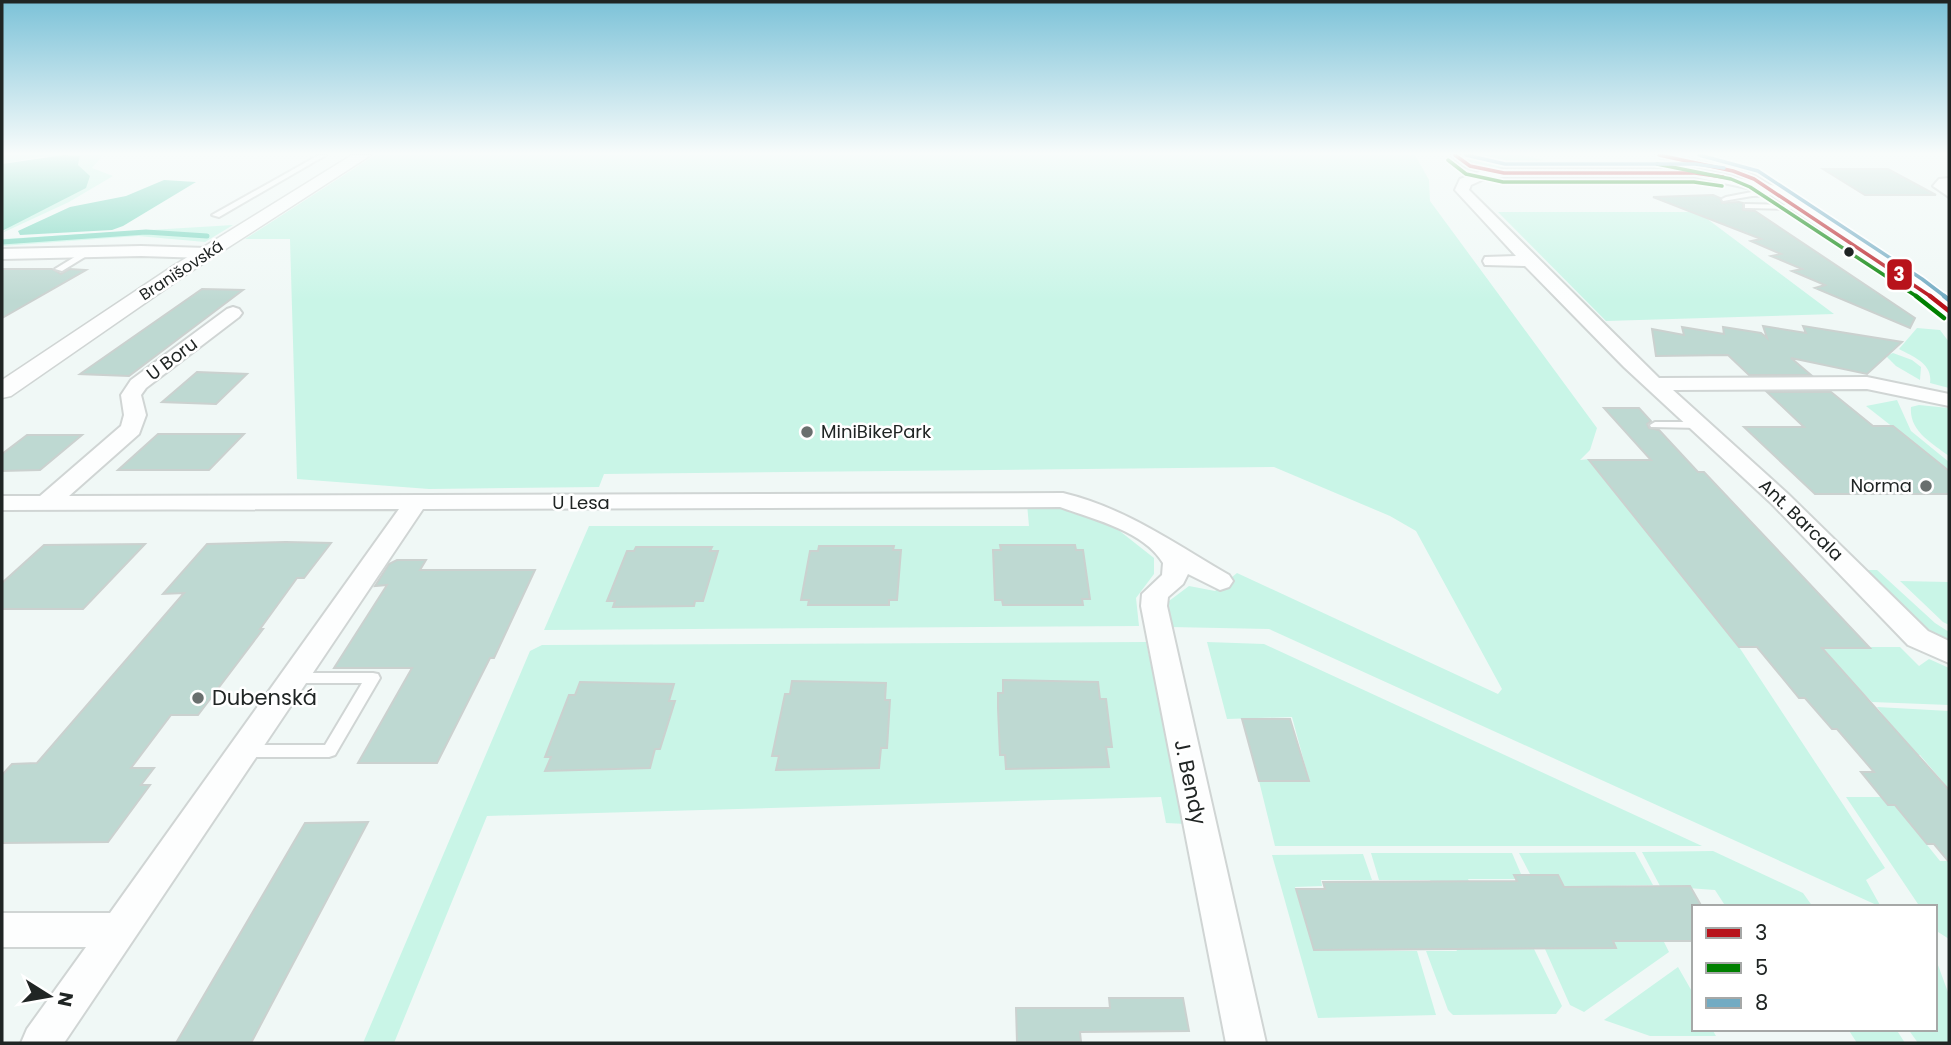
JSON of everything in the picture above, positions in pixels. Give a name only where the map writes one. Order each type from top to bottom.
[{"type":"street","name":"Branišovská","points":[[2,391],[206,253],[285,204]]},
{"type":"street","name":"Ant. Barcala","points":[[1473,204],[1655,384],[1848,565],[1917,638],[1949,653]]},
{"type":"street","name":"Ant. Barcala","points":[[1792,204],[1941,298],[1949,311]]},
{"type":"street","points":[[2,254],[206,253]]},
{"type":"street","points":[[1491,261],[1530,261]]},
{"type":"street","name":"U Boru","points":[[46,503],[131,429],[135,415],[131,395],[138,384],[233,313]]},
{"type":"street","points":[[1655,384],[1867,383],[1949,400]]},
{"type":"street","name":"U Lesa","points":[[2,503],[1063,500],[1124,523],[1220,581]]},
{"type":"street","points":[[41,1043],[415,503]]},
{"type":"street","name":"J. Bendy","points":[[1163,546],[1177,566],[1175,577],[1155,594],[1154,606],[1245,1043]]},
{"type":"street","points":[[2,930],[119,930]]},
{"type":"lane","points":[[216,215],[236,204]]},
{"type":"lane","points":[[1748,206],[1797,207]]},
{"type":"lane","points":[[59,269],[89,252]]},
{"type":"lane","points":[[1655,425],[1700,425]]},
{"type":"lane","points":[[243,751],[329,751],[373,678],[293,678]]},
{"type":"shaded area","points":[[2,204],[55,204],[2,231]]},
{"type":"shaded area","points":[[35,204],[65,204],[2,233]]},
{"type":"shaded area","points":[[86,204],[160,204],[112,230],[20,235],[18,231],[70,207]]},
{"type":"shaded area","points":[[300,204],[1432,204],[1597,428],[1590,450],[1580,460],[1589,459],[1739,647],[1885,868],[1866,880],[1880,905],[1269,629],[1170,627],[1169,601],[1189,586],[1215,591],[1237,573],[1498,694],[1502,689],[1416,531],[1390,516],[1274,467],[604,474],[599,487],[429,489],[297,479],[290,239],[245,239]]},
{"type":"shaded area","points":[[1498,212],[1698,212],[1834,314],[1606,321]]},
{"type":"shaded area","points":[[233,225],[205,242],[138,236],[2,246],[2,239]]},
{"type":"shaded area","points":[[1917,328],[1940,330],[1949,342],[1949,388],[1930,383],[1929,371],[1925,366],[1899,349]]},
{"type":"shaded area","points":[[1893,353],[1912,360],[1921,367],[1920,380],[1896,366],[1886,356]]},
{"type":"shaded area","points":[[1897,400],[1911,431],[1949,462],[1949,471],[1866,406]]},
{"type":"shaded area","points":[[1919,405],[1949,408],[1949,456],[1918,430],[1911,415],[1911,407]]},
{"type":"shaded area","points":[[1027,504],[1076,509],[1107,521],[1154,558],[1154,574],[1136,598],[1139,626],[544,630],[589,526],[1029,526]]},
{"type":"shaded area","points":[[1861,570],[1877,570],[1935,623],[1949,632],[1949,646],[1934,639]]},
{"type":"shaded area","points":[[1900,581],[1949,582],[1949,625],[1943,622]]},
{"type":"shaded area","points":[[1146,642],[1186,824],[1166,823],[1161,797],[487,816],[394,1043],[363,1043],[530,651],[542,645]]},
{"type":"shaded area","points":[[1207,642],[1264,644],[1702,846],[1275,846],[1259,781],[1309,780],[1292,717],[1227,719]]},
{"type":"shaded area","points":[[1817,647],[1900,647],[1919,666],[1929,659],[1949,668],[1949,705],[1872,702]]},
{"type":"shaded area","points":[[1877,707],[1949,711],[1949,789],[1920,755],[1913,755]]},
{"type":"shaded area","points":[[1846,797],[1881,797],[1888,805],[1895,805],[1940,861],[1949,861],[1949,939],[1937,931],[1937,905],[1919,905]]},
{"type":"shaded area","points":[[1713,851],[1803,893],[1812,905],[1725,905],[1715,890],[1660,886],[1642,852]]},
{"type":"shaded area","points":[[1635,852],[1653,885],[1564,887],[1558,875],[1530,874],[1519,853]]},
{"type":"shaded area","points":[[1371,853],[1512,853],[1521,874],[1514,875],[1515,879],[1468,879],[1472,888],[1433,886],[1430,880],[1379,880]]},
{"type":"shaded area","points":[[1363,854],[1372,880],[1321,880],[1322,886],[1295,887],[1314,950],[1417,951],[1436,1015],[1318,1018],[1272,855]]},
{"type":"shaded area","points":[[1613,941],[1664,942],[1669,952],[1584,1012],[1570,1005],[1545,949],[1616,948]]},
{"type":"shaded area","points":[[1452,942],[1497,949],[1534,949],[1562,1006],[1556,1014],[1453,1015],[1448,1010],[1426,951],[1457,951]]},
{"type":"shaded area","points":[[1937,962],[1949,995],[1949,1043],[1918,1043],[1909,1031],[1937,1031]]},
{"type":"shaded area","points":[[1678,967],[1692,992],[1692,1031],[1713,1031],[1716,1036],[1650,1036],[1604,1020]]},
{"type":"shaded area","points":[[1849,1031],[1897,1031],[1905,1043],[1857,1043]]},
{"type":"building","points":[[1670,204],[1743,204],[1743,210],[1755,211],[1915,318],[1910,328],[1815,288],[1825,285],[1792,271],[1802,269],[1771,256],[1781,254],[1751,241],[1761,239]]},
{"type":"building","points":[[2,269],[52,269],[61,274],[70,269],[86,270],[2,318]]},
{"type":"building","points":[[202,289],[243,290],[129,376],[80,374]]},
{"type":"building","points":[[1763,326],[1806,333],[1803,326],[1902,342],[1867,374],[1791,358],[1811,375],[1749,375],[1728,355],[1656,356],[1652,329],[1684,335],[1682,327],[1724,334],[1723,327],[1761,333],[1767,338]]},
{"type":"building","points":[[197,372],[247,374],[216,404],[162,402]]},
{"type":"building","points":[[1767,392],[1831,392],[1873,426],[1893,426],[1949,471],[1949,494],[1815,494],[1744,427],[1804,427]]},
{"type":"building","points":[[1604,408],[1639,408],[1651,421],[1647,424],[1649,428],[1659,430],[1698,472],[1704,472],[1870,648],[1822,648],[1949,790],[1949,862],[1934,844],[1927,844],[1895,805],[1888,805],[1861,772],[1874,772],[1837,729],[1832,729],[1805,698],[1799,698],[1757,647],[1739,647],[1589,460],[1651,460]]},
{"type":"building","points":[[158,434],[244,434],[209,470],[118,470]]},
{"type":"building","points":[[27,435],[82,435],[40,470],[2,471],[2,454]]},
{"type":"building","points":[[331,543],[304,578],[297,578],[260,629],[263,629],[198,715],[171,715],[131,768],[154,768],[141,785],[150,785],[108,842],[2,843],[2,775],[12,764],[37,763],[184,593],[163,594],[207,544]]},
{"type":"building","points":[[145,544],[83,609],[2,609],[2,583],[44,545]]},
{"type":"building","points":[[1000,545],[1075,545],[1076,550],[1083,550],[1090,599],[1082,599],[1083,605],[1003,605],[1002,600],[995,600],[993,550],[1001,550]]},
{"type":"building","points":[[819,546],[894,546],[893,550],[901,550],[897,600],[889,600],[889,605],[808,605],[809,600],[801,600],[810,551],[818,551]]},
{"type":"building","points":[[636,547],[712,547],[710,551],[718,551],[703,601],[695,601],[694,606],[613,607],[615,601],[607,601],[627,551],[634,551]]},
{"type":"building","points":[[397,560],[426,560],[420,570],[535,570],[494,658],[490,658],[437,763],[358,763],[412,668],[334,668],[387,585],[375,586],[389,564]]},
{"type":"building","points":[[1003,680],[1098,682],[1100,699],[1106,699],[1112,747],[1106,747],[1109,767],[1006,769],[1005,755],[1000,755],[998,708],[998,693],[1003,693]]},
{"type":"building","points":[[792,681],[886,683],[885,700],[890,700],[887,748],[881,748],[879,768],[776,770],[779,756],[772,756],[785,694],[790,694]]},
{"type":"building","points":[[580,682],[674,684],[669,701],[675,701],[660,749],[655,749],[650,768],[545,771],[551,757],[545,757],[569,695],[575,695]]},
{"type":"building","points":[[1242,719],[1290,719],[1309,781],[1259,781]]},
{"type":"building","points":[[368,822],[251,1043],[176,1043],[305,823]]},
{"type":"building","points":[[1514,875],[1558,875],[1564,887],[1690,886],[1701,905],[1692,905],[1692,941],[1613,941],[1616,948],[1314,950],[1296,889],[1325,889],[1323,882],[1517,881]]},
{"type":"building","points":[[1109,998],[1183,998],[1189,1031],[1080,1032],[1081,1042],[1017,1042],[1016,1008],[1110,1008]]},
{"type":"waterway","points":[[2,242],[146,232],[207,236]]},
{"type":"transit line","name":"5","points":[[1776,204],[1912,293],[1944,318]]},
{"type":"transit line","name":"3","points":[[1792,204],[1917,286],[1949,311]]},
{"type":"transit line","name":"8","points":[[1808,204],[1922,279],[1949,300]]},
{"type":"place","name":"MiniBikePark","points":[[807,432]]},
{"type":"place","name":"Norma","points":[[1926,486]]},
{"type":"place","name":"Dubenská","points":[[198,698]]}]
